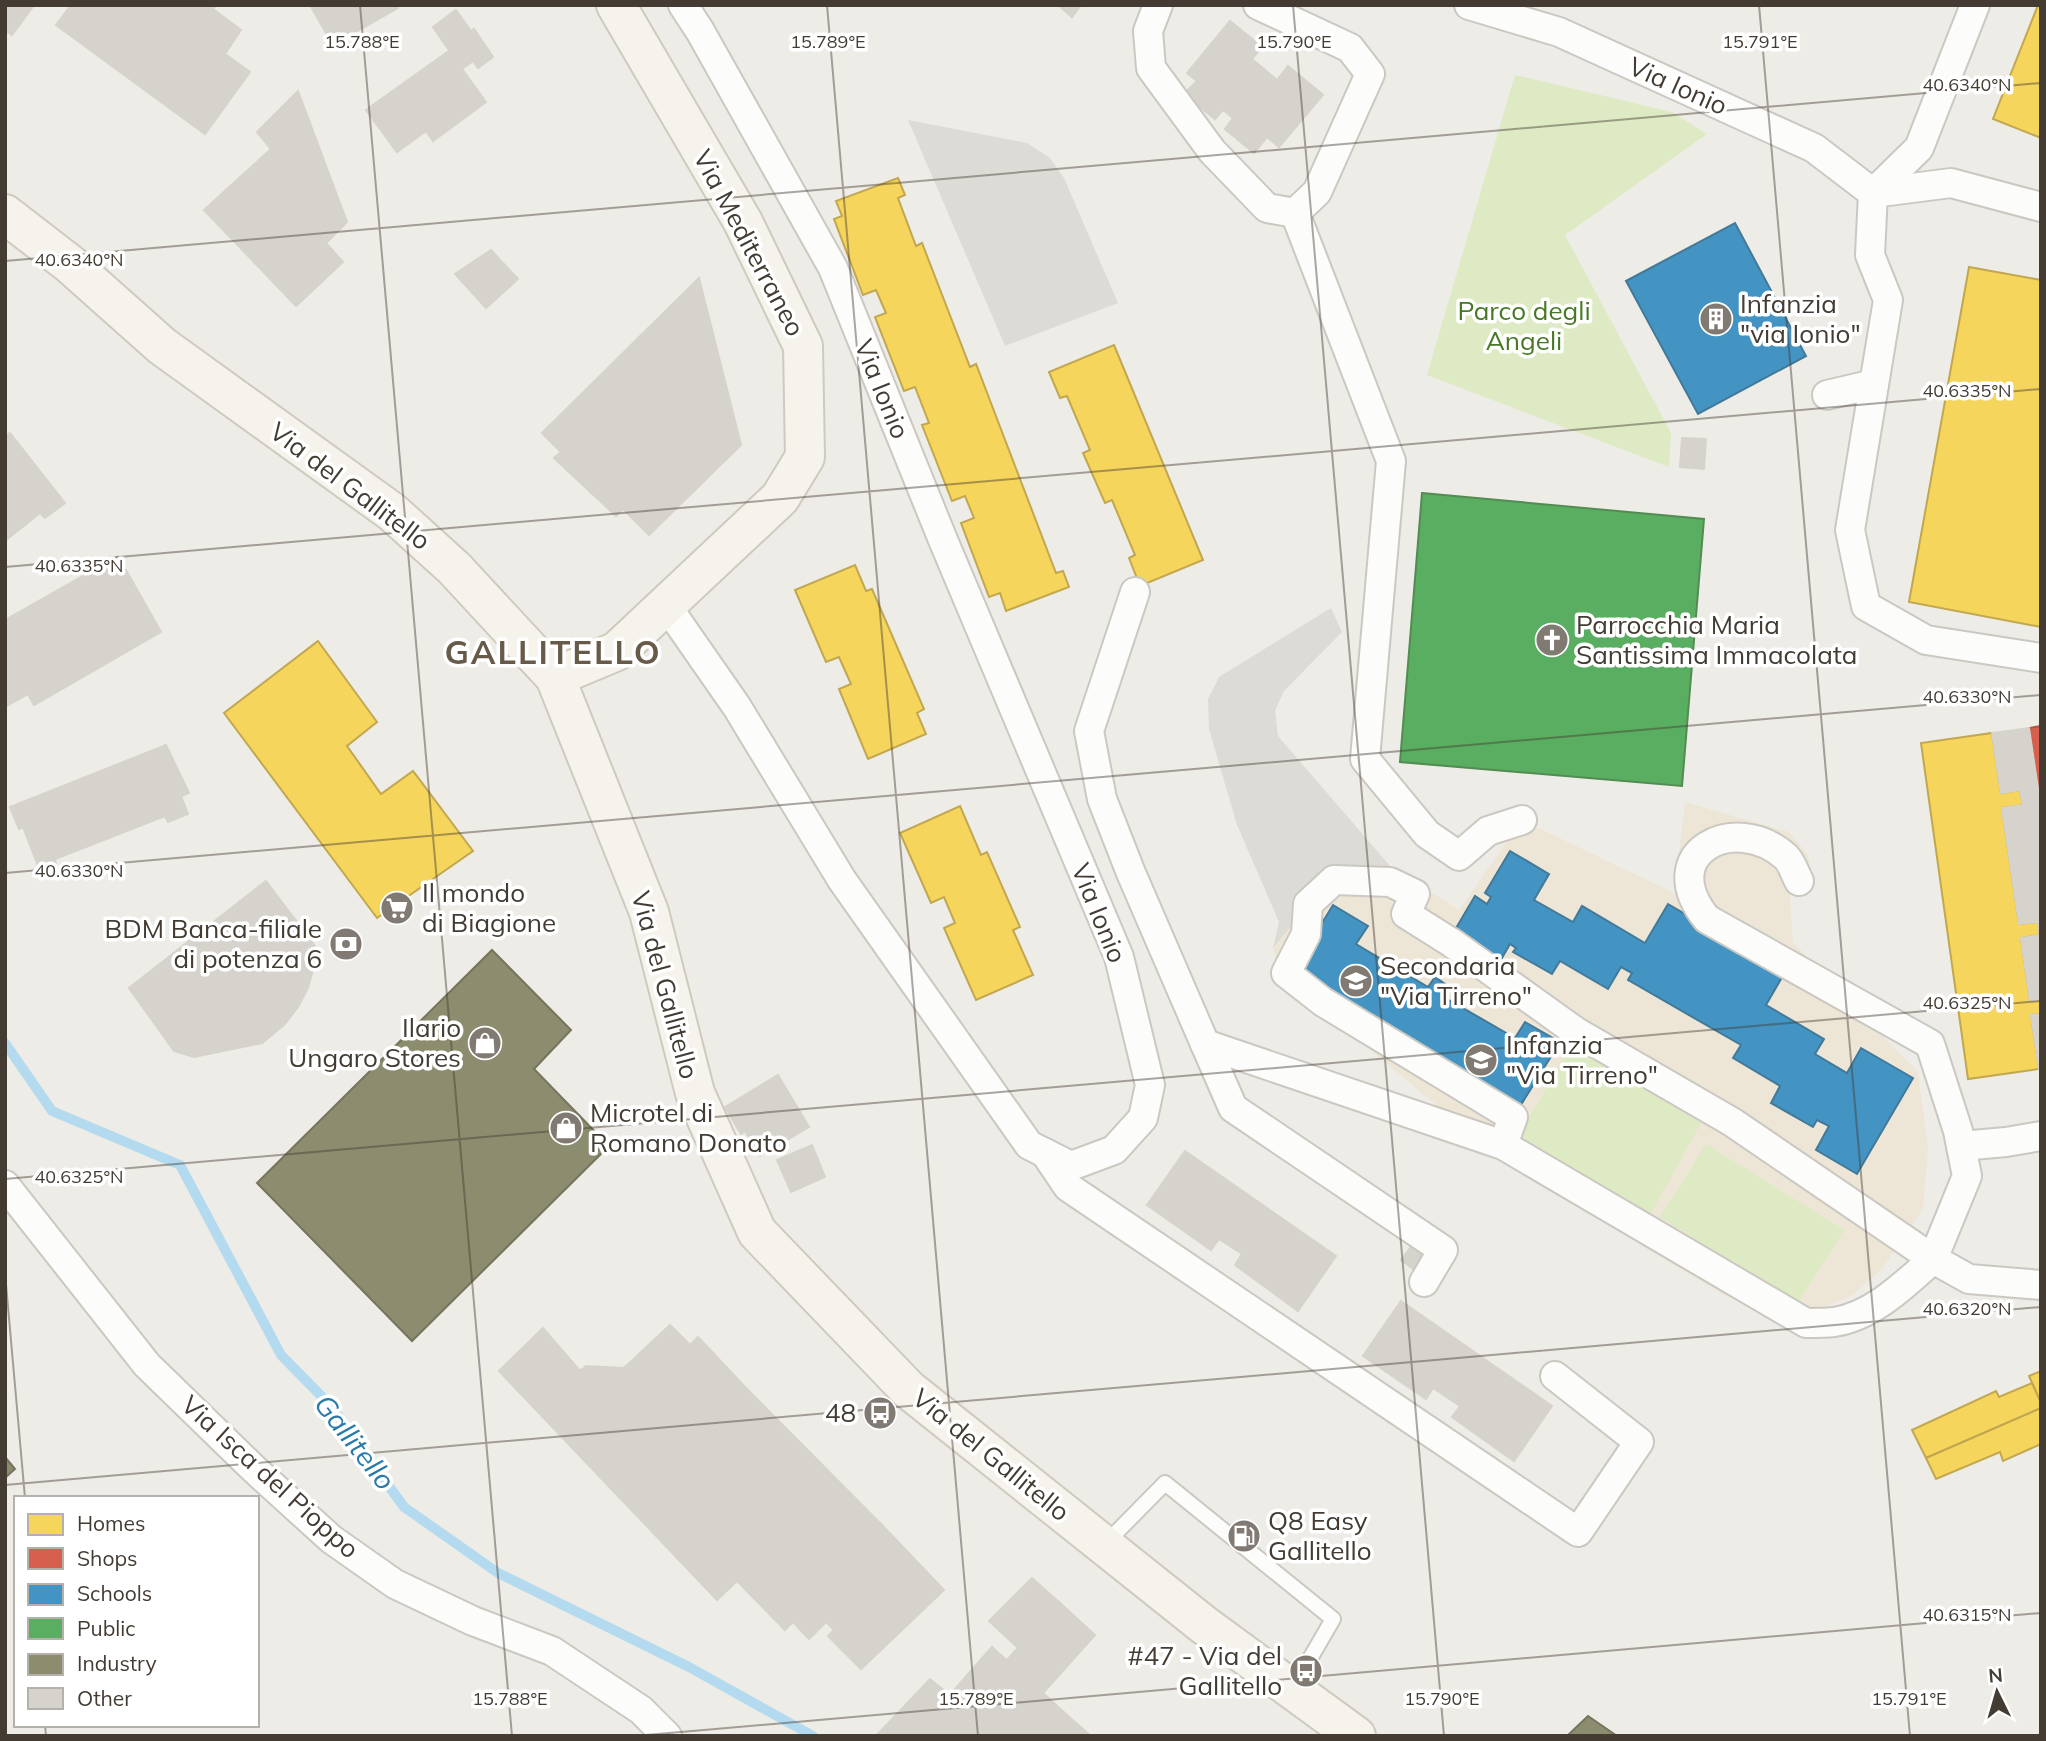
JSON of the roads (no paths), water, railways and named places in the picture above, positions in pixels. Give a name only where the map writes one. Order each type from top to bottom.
[{"type":"street","name":"Via Mediterraneo","points":[[555,677],[617,651],[780,498],[806,457],[803,346],[743,222],[616,5]]},
{"type":"street","name":"Via Ionio","points":[[666,605],[737,708],[842,880],[1029,1145],[1071,1166],[1114,1150],[1143,1118],[1150,1085],[1119,957],[948,553],[833,268],[683,5]]},
{"type":"street","points":[[1158,5],[1148,31],[1151,68],[1212,151],[1267,208],[1295,213]]},
{"type":"street","points":[[1258,5],[1350,48],[1370,74],[1317,192],[1295,213]]},
{"type":"street","name":"Via Ionio","points":[[1469,5],[1559,32],[1814,148],[1873,193]]},
{"type":"street","points":[[1975,5],[1920,148],[1873,193],[1870,255],[1888,300],[1850,530],[1866,606],[1926,640],[2041,657]]},
{"type":"street","points":[[1873,193],[1951,183],[2041,206]]},
{"type":"street","points":[[1295,213],[1391,461],[1365,759],[1427,834],[1459,856],[1488,831],[1522,821]]},
{"type":"street","name":"Via del Gallitello","points":[[5,214],[71,265],[162,346],[392,512],[454,568],[555,677],[649,912],[695,1093],[757,1232],[908,1389],[1204,1625],[1356,1736]]},
{"type":"street","points":[[1828,396],[1874,384]]},
{"type":"street","points":[[1135,592],[1089,731],[1102,799],[1131,873],[1233,1108],[1443,1250],[1424,1282]]},
{"type":"street","points":[[1205,1044],[1503,1145],[1806,1323],[1836,1322],[1863,1312],[1888,1297],[1933,1259],[1967,1176],[1961,1146],[1930,1044],[1707,919],[1694,904],[1689,885],[1689,870],[1697,853],[1712,841],[1740,838],[1766,843],[1788,859],[1799,881]]},
{"type":"street","points":[[1503,1145],[1513,1117],[1323,1002],[1286,973],[1306,934],[1308,904],[1334,880],[1390,882],[1415,894],[1406,915],[1452,943],[1575,1031],[1732,1122],[1933,1259],[1969,1279],[2041,1285]]},
{"type":"street","points":[[1961,1146],[2041,1136]]},
{"type":"street","points":[[1045,1153],[1068,1187],[1578,1532],[1639,1442],[1555,1376]]},
{"type":"street","name":"Via Isca del Pioppo","points":[[5,1185],[148,1365],[254,1469],[331,1539],[396,1584],[473,1621],[552,1651],[640,1710],[667,1736]]},
{"type":"lane","points":[[1104,1545],[1165,1483],[1333,1619],[1292,1689]]},
{"type":"waterway","name":"Gallitello","points":[[5,1043],[52,1111],[180,1165],[281,1355],[332,1407],[404,1507],[498,1573],[689,1667],[813,1736]]},
{"type":"place","name":"Infanzia \"via Ionio\"","points":[[1716,319]]},
{"type":"place","name":"Parrocchia Maria Santissima Immacolata","points":[[1552,640]]},
{"type":"place","name":"Il mondo di Biagione","points":[[397,908]]},
{"type":"place","name":"BDM Banca-filiale di potenza 6","points":[[346,944]]},
{"type":"place","name":"Secondaria \"Via Tirreno\"","points":[[1356,981]]},
{"type":"place","name":"Ilario Ungaro Stores","points":[[485,1043]]},
{"type":"place","name":"Infanzia \"Via Tirreno\"","points":[[1481,1060]]},
{"type":"place","name":"Microtel di Romano Donato","points":[[566,1128]]},
{"type":"place","name":"48","points":[[880,1413]]},
{"type":"place","name":"Q8 Easy Gallitello","points":[[1244,1536]]},
{"type":"place","name":"#47 - Via del Gallitello","points":[[1306,1671]]},
{"type":"district","name":"GALLITELLO","points":[[553,652]]},
{"type":"park label","name":"Parco degli Angeli","points":[[1524,326]]}]
